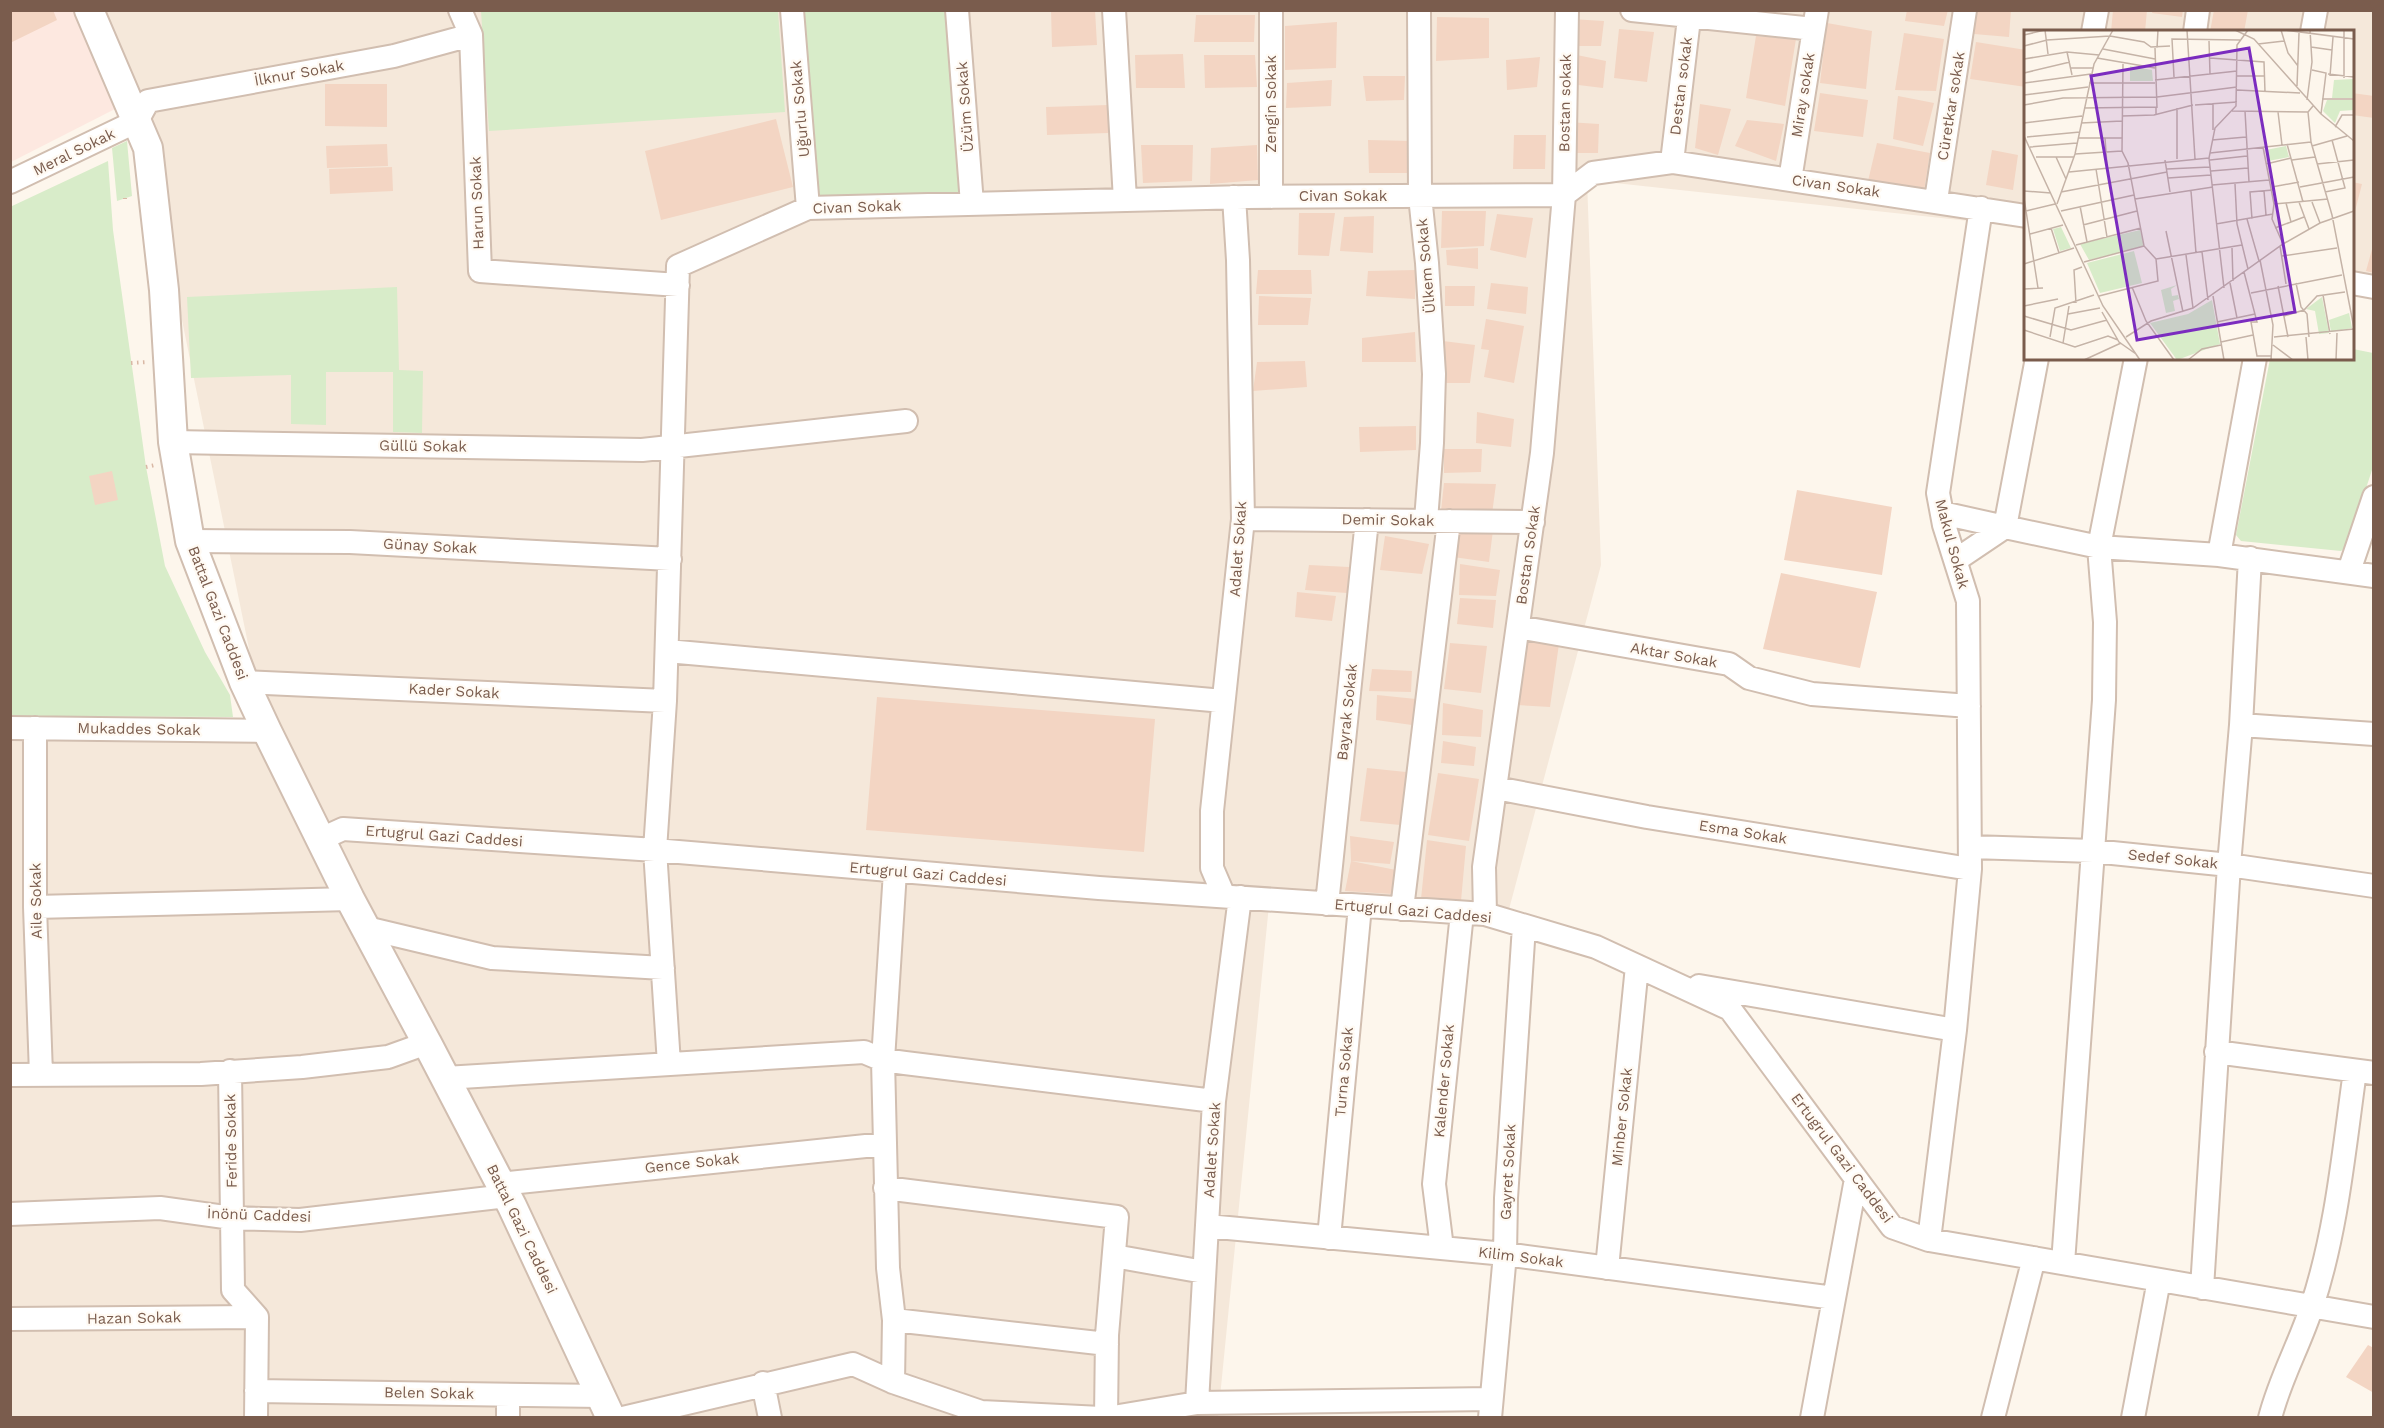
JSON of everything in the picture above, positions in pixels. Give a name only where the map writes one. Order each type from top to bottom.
[{"type":"street","name":"Battal Gazi Caddesi","points":[[88,10],[148,148],[164,290],[174,442],[190,541],[244,681],[267,731],[350,899],[503,1190],[607,1407]]},
{"type":"street","name":"Harun Sokak","points":[[460,10],[471,35],[480,271],[678,285]]},
{"type":"street","name":"Uğurlu Sokak","points":[[792,10],[808,208]]},
{"type":"street","name":"Üzüm Sokak","points":[[957,10],[972,204]]},
{"type":"street","points":[[1114,10],[1125,200]]},
{"type":"street","name":"Zengin Sokak","points":[[1271,10],[1271,197]]},
{"type":"street","name":"Ülkem Sokak","points":[[1419,10],[1420,196],[1427,262],[1434,374],[1426,520]]},
{"type":"street","name":"Bostan sokak","points":[[1564,195],[1567,10]]},
{"type":"street","points":[[1632,10],[1815,20]]},
{"type":"street","name":"Cüretkar sokak","points":[[1936,200],[1965,10]]},
{"type":"street","points":[[2093,30],[2097,10]]},
{"type":"street","points":[[2195,30],[2198,10]]},
{"type":"street","points":[[2312,30],[2316,10]]},
{"type":"street","name":"Destan sokak","points":[[1672,162],[1690,13]]},
{"type":"street","name":"Miray sokak","points":[[1790,180],[1815,20]]},
{"type":"street","name":"İlknur Sokak","points":[[137,121],[147,101],[394,56],[471,35]]},
{"type":"street","name":"Meral Sokak","points":[[10,182],[137,121]]},
{"type":"street","name":"Civan Sokak","points":[[678,285],[678,266],[808,208],[1234,197],[1564,195],[1593,173],[1672,162],[1936,200],[2024,216]]},
{"type":"street","name":"Bostan Sokak","points":[[1473,914],[1484,867],[1496,788],[1542,453],[1564,195]]},
{"type":"street","name":"Adalet Sokak","points":[[1197,1403],[1215,1101],[1232,897],[1212,868],[1212,811],[1243,519],[1238,260],[1234,197]]},
{"type":"street","name":"Makul Sokak","points":[[1929,1240],[1955,1030],[1971,858],[1968,601],[1938,493],[1981,208]]},
{"type":"street","points":[[2354,283],[2373,287]]},
{"type":"street","points":[[669,1064],[655,850],[665,701],[678,285]]},
{"type":"street","points":[[1956,560],[2005,527],[2037,360]]},
{"type":"street","points":[[2063,1263],[2093,851],[2105,644],[2099,547],[2136,360]]},
{"type":"street","points":[[2219,555],[2255,360]]},
{"type":"street","name":"Güllü Sokak","points":[[174,442],[642,450],[906,421]]},
{"type":"street","points":[[2349,571],[2373,497]]},
{"type":"street","points":[[1942,513],[2099,547],[2250,558],[2373,576]]},
{"type":"street","name":"Demir Sokak","points":[[1243,519],[1533,522]]},
{"type":"street","name":"Bayrak Sokak","points":[[1327,903],[1367,520]]},
{"type":"street","points":[[1402,909],[1449,521]]},
{"type":"street","name":"Günay Sokak","points":[[190,541],[350,542],[670,559]]},
{"type":"street","points":[[2202,1288],[2229,865],[2241,725],[2250,558]]},
{"type":"street","name":"Aktar Sokak","points":[[1518,627],[1729,664],[1749,678],[1812,694],[1969,706]]},
{"type":"street","points":[[666,651],[1223,701]]},
{"type":"street","name":"Kader Sokak","points":[[244,681],[665,701]]},
{"type":"street","points":[[2241,725],[2373,734]]},
{"type":"street","name":"Mukaddes Sokak","points":[[10,728],[267,731]]},
{"type":"street","name":"Aile Sokak","points":[[35,728],[35,907],[41,1074]]},
{"type":"street","name":"Esma Sokak","points":[[1496,788],[1647,817],[1971,858]]},
{"type":"street","name":"Ertugrul Gazi Caddesi","points":[[321,839],[343,829],[655,850],[895,871],[1473,914],[1596,947],[1730,1009],[1893,1227],[1929,1240],[2373,1317]]},
{"type":"street","name":"Sedef Sokak","points":[[1971,858],[2093,851],[2229,865],[2373,886]]},
{"type":"street","points":[[893,1382],[894,1320],[885,1188],[883,1060],[895,871]]},
{"type":"street","points":[[35,907],[350,899]]},
{"type":"street","name":"Turna Sokak","points":[[1329,1238],[1360,906]]},
{"type":"street","name":"Kalender Sokak","points":[[1442,1248],[1434,1184],[1473,914]]},
{"type":"street","name":"Gayret Sokak","points":[[1490,1408],[1505,1254],[1506,1198],[1524,926]]},
{"type":"street","points":[[366,928],[492,958],[663,968]]},
{"type":"street","name":"Minber Sokak","points":[[1607,1268],[1636,966]]},
{"type":"street","points":[[1670,981],[1955,1030]]},
{"type":"street","points":[[10,1074],[230,1071],[388,1057],[427,1043]]},
{"type":"street","points":[[445,1078],[864,1052],[883,1060],[1215,1101]]},
{"type":"street","points":[[2216,1053],[2364,1072],[2333,1228],[2312,1307],[2279,1384],[2270,1418]]},
{"type":"street","name":"Feride Sokak","points":[[230,1071],[233,1290],[257,1317]]},
{"type":"street","name":"Gence Sokak","points":[[503,1190],[885,1144]]},
{"type":"street","points":[[1812,1418],[1856,1179]]},
{"type":"street","points":[[885,1188],[1117,1217],[1107,1344],[1107,1418],[1197,1403],[1343,1410],[1490,1408]]},
{"type":"street","name":"İnönü Caddesi","points":[[10,1214],[160,1208],[232,1218],[300,1220],[503,1190]]},
{"type":"street","name":"Kilim Sokak","points":[[1207,1226],[1505,1254],[1834,1298]]},
{"type":"street","points":[[1114,1256],[1204,1272]]},
{"type":"street","points":[[1993,1418],[2034,1258]]},
{"type":"street","points":[[2133,1418],[2159,1280]]},
{"type":"street","points":[[256,1418],[257,1317]]},
{"type":"street","name":"Hazan Sokak","points":[[10,1319],[257,1317]]},
{"type":"street","points":[[894,1320],[1107,1344]]},
{"type":"street","points":[[623,1418],[763,1383],[853,1364],[893,1382],[981,1415],[1101,1418]]},
{"type":"street","points":[[763,1383],[770,1418]]},
{"type":"street","name":"Belen Sokak","points":[[256,1390],[508,1395],[607,1407]]},
{"type":"street","points":[[508,1395],[508,1418]]},
{"type":"shaded area","points":[[11,11],[76,11],[115,109],[11,162]]},
{"type":"shaded area","points":[[99,11],[2373,11],[2373,290],[2354,285],[2354,30],[2024,30],[2024,227],[1587,180],[1601,565],[1508,913],[1270,895],[1218,1417],[11,1417],[10,733],[266,732],[143,129]]},
{"type":"green space","points":[[481,11],[778,11],[785,112],[489,131]]},
{"type":"green space","points":[[801,11],[950,11],[961,196],[815,205]]},
{"type":"green space","points":[[127,141],[132,196],[117,201],[112,148]]},
{"type":"green space","points":[[108,161],[113,230],[146,467],[165,566],[205,652],[230,695],[233,717],[11,716],[10,207]]},
{"type":"green space","points":[[397,287],[399,370],[423,371],[422,433],[393,432],[393,372],[326,372],[326,425],[291,424],[291,375],[191,378],[187,297]]},
{"type":"green space","points":[[2354,349],[2373,353],[2373,467],[2347,546],[2341,551],[2241,541],[2236,535],[2270,360],[2354,360]]},
{"type":"building","points":[[10,10],[53,10],[57,20],[10,43]]},
{"type":"building","points":[[1051,10],[1095,10],[1097,45],[1052,47]]},
{"type":"building","points":[[1907,10],[1948,10],[1944,26],[1905,21]]},
{"type":"building","points":[[1976,10],[2011,10],[2009,37],[1974,34]]},
{"type":"building","points":[[2113,10],[2147,10],[2145,30],[2111,30]]},
{"type":"building","points":[[2153,10],[2183,10],[2182,17],[2152,13]]},
{"type":"building","points":[[2214,10],[2248,10],[2244,30],[2210,30]]},
{"type":"building","points":[[1196,15],[1255,15],[1254,42],[1194,42]]},
{"type":"building","points":[[1437,17],[1489,18],[1489,58],[1436,61]]},
{"type":"building","points":[[1571,19],[1604,21],[1601,46],[1569,46]]},
{"type":"building","points":[[1337,22],[1336,68],[1285,70],[1285,26]]},
{"type":"building","points":[[1827,23],[1872,31],[1866,89],[1820,83]]},
{"type":"building","points":[[1619,29],[1654,32],[1647,82],[1614,78]]},
{"type":"building","points":[[1904,33],[1944,39],[1936,91],[1895,90]]},
{"type":"building","points":[[1756,36],[1796,39],[1785,106],[1746,98]]},
{"type":"building","points":[[1976,42],[2024,50],[2024,87],[1970,79]]},
{"type":"building","points":[[1183,54],[1185,88],[1136,88],[1135,55]]},
{"type":"building","points":[[1572,54],[1606,61],[1603,88],[1570,84]]},
{"type":"building","points":[[1204,55],[1255,55],[1257,87],[1205,88]]},
{"type":"building","points":[[1540,57],[1537,87],[1507,90],[1506,60]]},
{"type":"building","points":[[1363,76],[1405,76],[1404,100],[1366,101]]},
{"type":"building","points":[[1332,80],[1331,106],[1286,108],[1287,83]]},
{"type":"building","points":[[325,84],[387,84],[387,127],[325,126]]},
{"type":"building","points":[[1820,93],[1868,100],[1863,137],[1814,131]]},
{"type":"building","points":[[2354,93],[2374,96],[2374,118],[2354,115]]},
{"type":"building","points":[[1898,96],[1934,103],[1923,146],[1893,139]]},
{"type":"building","points":[[1700,104],[1731,109],[1718,155],[1695,148]]},
{"type":"building","points":[[1108,105],[1108,133],[1047,135],[1046,107]]},
{"type":"building","points":[[776,119],[793,187],[661,220],[645,151]]},
{"type":"building","points":[[1747,120],[1784,124],[1776,161],[1735,146]]},
{"type":"building","points":[[1567,122],[1599,124],[1598,153],[1567,153]]},
{"type":"building","points":[[1514,135],[1546,135],[1545,169],[1513,169]]},
{"type":"building","points":[[1368,140],[1412,141],[1412,173],[1369,173]]},
{"type":"building","points":[[1877,143],[1930,153],[1924,191],[1868,181]]},
{"type":"building","points":[[387,144],[388,166],[327,168],[326,146]]},
{"type":"building","points":[[1141,145],[1193,145],[1192,181],[1143,183]]},
{"type":"building","points":[[1257,145],[1258,180],[1210,184],[1211,148]]},
{"type":"building","points":[[1992,150],[2018,155],[2013,190],[1986,185]]},
{"type":"building","points":[[392,167],[393,191],[330,194],[329,169]]},
{"type":"building","points":[[2354,182],[2362,184],[2354,215]]},
{"type":"building","points":[[1442,211],[1486,211],[1484,246],[1441,248]]},
{"type":"building","points":[[1299,213],[1335,213],[1329,256],[1298,255]]},
{"type":"building","points":[[1497,214],[1533,218],[1526,258],[1490,250]]},
{"type":"building","points":[[1374,216],[1373,253],[1340,251],[1344,217]]},
{"type":"building","points":[[2374,242],[2374,273],[2366,271]]},
{"type":"building","points":[[1478,248],[1478,269],[1447,265],[1446,250]]},
{"type":"building","points":[[1258,270],[1311,270],[1312,294],[1256,294]]},
{"type":"building","points":[[1416,270],[1415,299],[1366,296],[1368,271]]},
{"type":"building","points":[[1491,283],[1528,287],[1526,314],[1487,309]]},
{"type":"building","points":[[1445,286],[1475,286],[1474,306],[1445,306]]},
{"type":"building","points":[[1259,296],[1311,298],[1308,325],[1258,325]]},
{"type":"building","points":[[1486,319],[1524,326],[1514,383],[1484,377],[1489,350],[1481,349]]},
{"type":"building","points":[[1415,332],[1416,362],[1362,362],[1362,338]]},
{"type":"building","points":[[1443,341],[1475,345],[1470,383],[1441,383]]},
{"type":"building","points":[[1305,361],[1307,387],[1253,391],[1257,362]]},
{"type":"building","points":[[1477,412],[1514,419],[1511,447],[1476,443]]},
{"type":"building","points":[[1416,426],[1416,450],[1360,452],[1359,427]]},
{"type":"building","points":[[1444,449],[1482,449],[1481,472],[1444,473]]},
{"type":"building","points":[[112,471],[118,500],[95,505],[89,476]]},
{"type":"building","points":[[1444,483],[1496,484],[1492,514],[1441,511]]},
{"type":"building","points":[[1797,490],[1892,507],[1882,575],[1784,560]]},
{"type":"building","points":[[1455,529],[1493,530],[1489,562],[1453,557]]},
{"type":"building","points":[[1385,536],[1429,544],[1422,574],[1380,570]]},
{"type":"building","points":[[1460,564],[1500,570],[1496,596],[1459,595]]},
{"type":"building","points":[[1309,565],[1349,567],[1347,593],[1305,590]]},
{"type":"building","points":[[1781,573],[1877,592],[1860,668],[1763,649]]},
{"type":"building","points":[[1297,592],[1336,596],[1332,621],[1295,617]]},
{"type":"building","points":[[1460,598],[1496,600],[1493,628],[1457,624]]},
{"type":"building","points":[[1526,640],[1559,644],[1550,707],[1517,705]]},
{"type":"building","points":[[1450,643],[1487,646],[1481,693],[1444,689]]},
{"type":"building","points":[[1372,669],[1412,671],[1411,692],[1369,691]]},
{"type":"building","points":[[1377,695],[1416,699],[1412,725],[1376,720]]},
{"type":"building","points":[[877,697],[1155,719],[1144,852],[866,830]]},
{"type":"building","points":[[1443,703],[1483,710],[1481,737],[1442,735]]},
{"type":"building","points":[[1443,741],[1476,747],[1474,766],[1441,763]]},
{"type":"building","points":[[1367,768],[1406,772],[1400,825],[1360,821]]},
{"type":"building","points":[[1438,773],[1479,779],[1469,841],[1428,835]]},
{"type":"building","points":[[1350,836],[1394,842],[1390,864],[1351,861]]},
{"type":"building","points":[[1427,840],[1466,846],[1461,901],[1421,899]]},
{"type":"building","points":[[1351,861],[1396,870],[1392,894],[1345,891]]},
{"type":"building","points":[[2368,1345],[2374,1348],[2374,1393],[2346,1377]]}]
